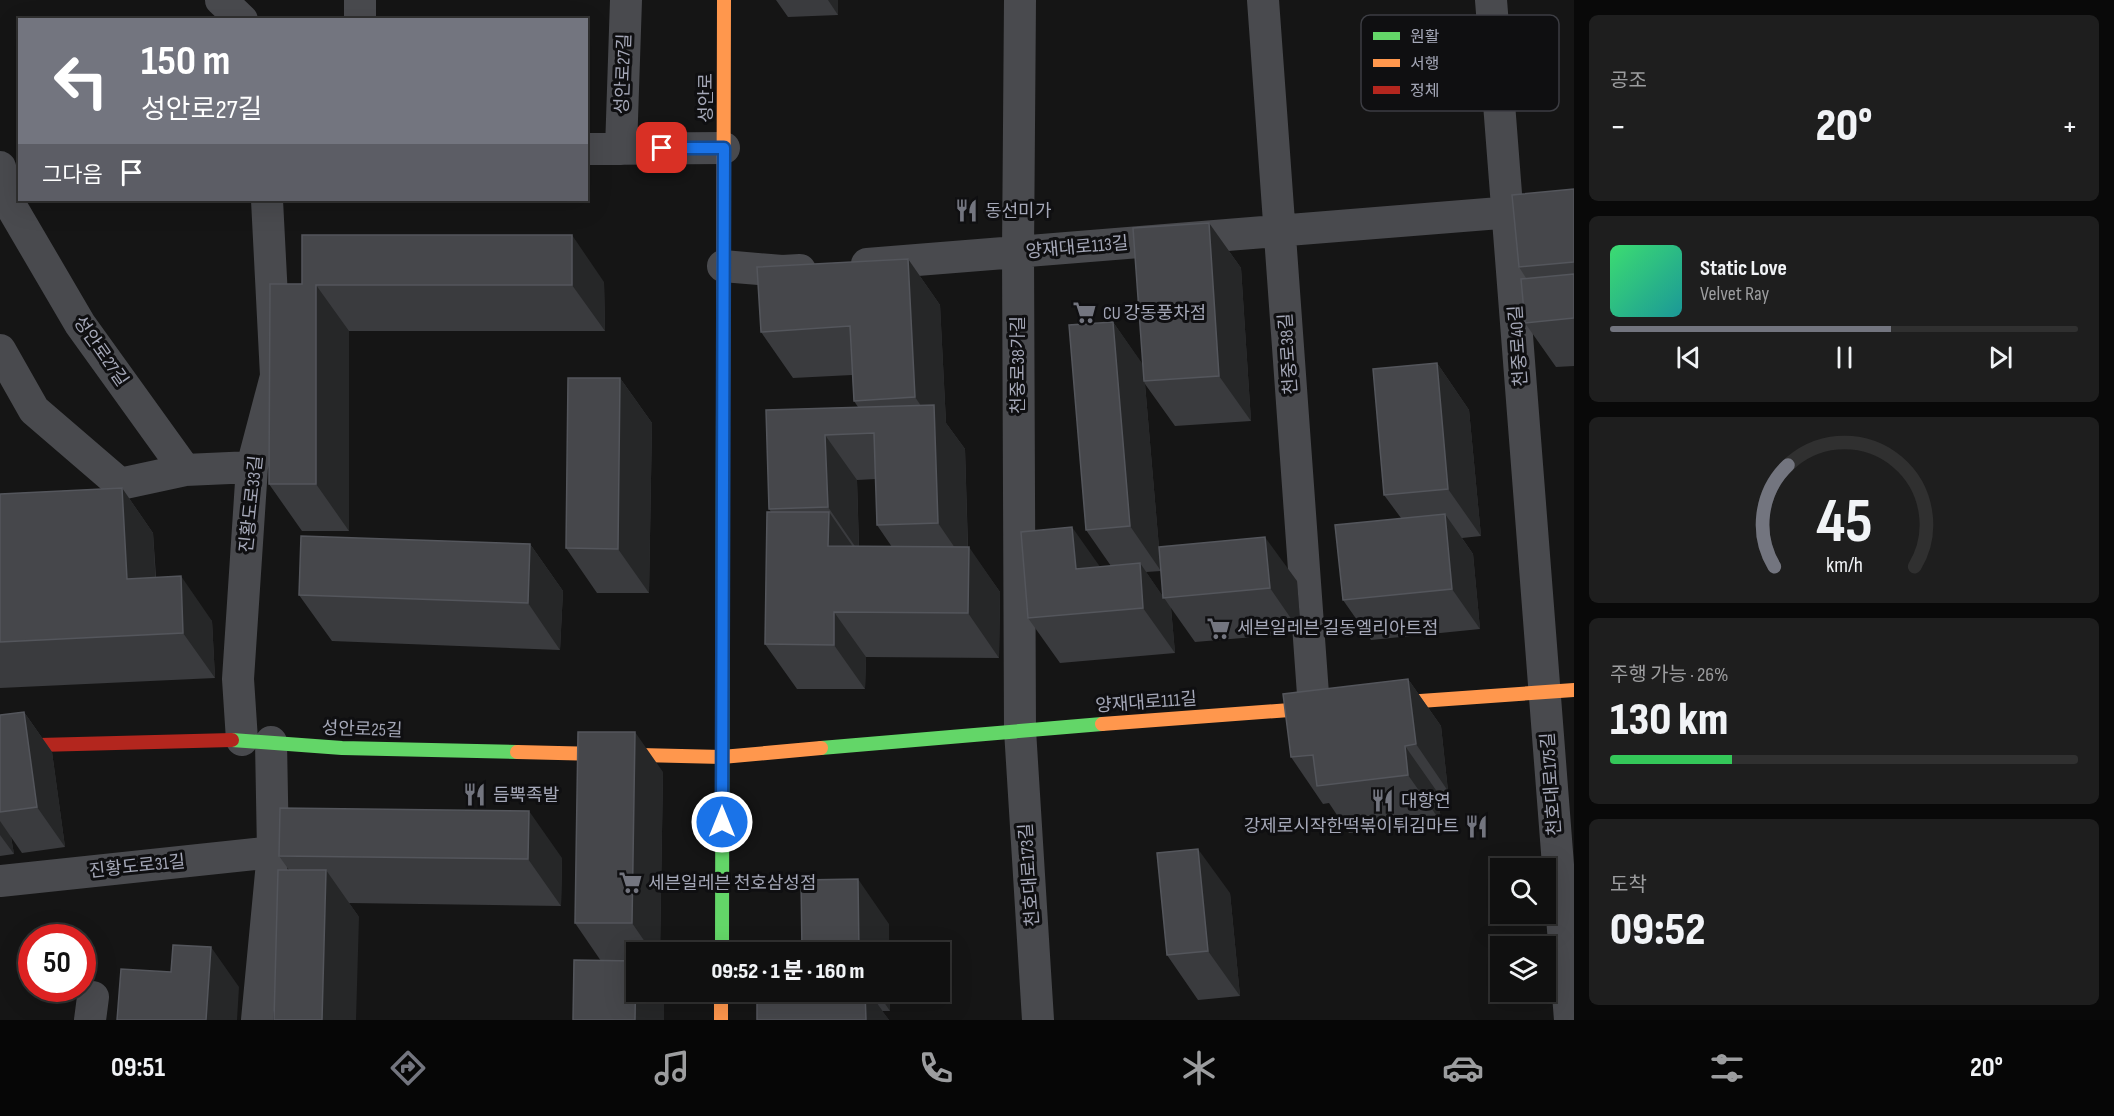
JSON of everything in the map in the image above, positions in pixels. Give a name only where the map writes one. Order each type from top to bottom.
[{"type":"street","points":[[221,0],[240,18]]},
{"type":"street","points":[[250,18],[254,0]]},
{"type":"street","points":[[360,0],[360,18]]},
{"type":"street","name":"성안로27길","points":[[621,149],[626,0]]},
{"type":"street","name":"성안로","points":[[722,942],[724,0]]},
{"type":"street","name":"천중로38가길","points":[[1020,0],[1018,252],[1020,730]]},
{"type":"street","name":"천중로38길","points":[[1263,0],[1314,708]]},
{"type":"street","name":"천중로40길","points":[[1491,0],[1492,15]]},
{"type":"street","name":"천중로40길","points":[[1499,111],[1507,212],[1559,691]]},
{"type":"street","points":[[588,149],[724,148]]},
{"type":"street","points":[[0,154],[18,154]]},
{"type":"street","name":"성안로27길","points":[[0,167],[8,201],[80,324],[186,470]]},
{"type":"street","name":"진황도로33길","points":[[257,1020],[273,852],[256,741],[238,679],[252,467],[276,376],[267,201]]},
{"type":"street","name":"양재대로113길","points":[[723,266],[782,271],[1574,207]]},
{"type":"street","points":[[0,350],[34,410],[120,484],[186,470],[252,467]]},
{"type":"street","name":"양재대로111길","points":[[722,757],[1020,730],[1559,691]]},
{"type":"street","name":"천호대로175길","points":[[1559,691],[1569,1020]]},
{"type":"street","name":"천호대로173길","points":[[1020,730],[1038,1020]]},
{"type":"street","name":"성안로25길","points":[[0,746],[256,741],[342,748],[722,757]]},
{"type":"street","name":"진황도로31길","points":[[0,881],[273,852]]},
{"type":"street","points":[[721,1020],[722,1002]]},
{"type":"building","points":[[1574,189],[1574,262],[1519,267],[1512,195]]},
{"type":"building","points":[[1209,223],[1219,376],[1144,381],[1133,228]]},
{"type":"building","points":[[302,235],[572,235],[572,285],[316,285],[316,484],[269,484],[270,284],[302,284]]},
{"type":"building","points":[[908,259],[915,397],[854,401],[850,326],[761,332],[757,267]]},
{"type":"building","points":[[1574,274],[1574,318],[1525,323],[1521,279]]},
{"type":"building","points":[[1113,322],[1130,526],[1086,530],[1069,325]]},
{"type":"building","points":[[1437,363],[1448,489],[1384,495],[1373,369]]},
{"type":"building","points":[[568,378],[620,378],[618,549],[566,548]]},
{"type":"building","points":[[934,405],[938,523],[877,525],[874,433],[825,435],[828,507],[769,509],[766,410]]},
{"type":"building","points":[[122,488],[127,579],[181,576],[183,633],[0,642],[0,494]]},
{"type":"building","points":[[767,512],[829,512],[828,546],[969,547],[968,613],[834,612],[834,645],[765,644]]},
{"type":"building","points":[[1445,514],[1452,589],[1343,600],[1335,525]]},
{"type":"building","points":[[1072,527],[1076,569],[1140,563],[1143,608],[1028,618],[1021,532]]},
{"type":"building","points":[[301,536],[530,544],[528,603],[299,595]]},
{"type":"building","points":[[1265,537],[1270,588],[1163,598],[1159,547]]},
{"type":"building","points":[[1408,679],[1416,744],[1405,746],[1408,775],[1317,786],[1313,755],[1291,757],[1283,694]]},
{"type":"building","points":[[24,712],[37,807],[0,812],[0,715]]},
{"type":"building","points":[[578,732],[635,732],[632,923],[575,923]]},
{"type":"building","points":[[280,808],[529,811],[528,859],[279,856]]},
{"type":"building","points":[[1198,849],[1208,951],[1167,955],[1157,853]]},
{"type":"building","points":[[278,870],[326,870],[322,1020],[274,1020]]},
{"type":"building","points":[[858,879],[859,942],[802,942],[801,880]]},
{"type":"building","points":[[173,945],[211,947],[206,1020],[117,1020],[121,969],[171,972]]},
{"type":"building","points":[[574,960],[626,961],[626,1002],[635,1002],[635,1020],[573,1020]]},
{"type":"building","points":[[757,1002],[865,1002],[866,1020],[757,1020]]},
{"type":"traffic: fast","points":[[722,942],[723,406]]},
{"type":"traffic: fast","points":[[821,748],[1102,724]]},
{"type":"traffic: fast","points":[[232,740],[342,748],[517,752]]},
{"type":"traffic: slow","points":[[723,406],[724,0]]},
{"type":"traffic: slow","points":[[1378,704],[1574,690]]},
{"type":"traffic: slow","points":[[1102,724],[1330,707]]},
{"type":"traffic: slow","points":[[517,752],[722,757],[821,748]]},
{"type":"traffic: slow","points":[[721,1002],[721,1020]]},
{"type":"traffic: jam","points":[[0,746],[232,740]]},
{"type":"place","name":"동선미가","points":[[967,211]]},
{"type":"place","name":"CU 강동풍차점","points":[[1085,313]]},
{"type":"place","name":"세븐일레븐 길동엘리아트점","points":[[1219,628]]},
{"type":"place","name":"듬뿍족발","points":[[475,795]]},
{"type":"place","name":"대향연","points":[[1383,801]]},
{"type":"place","name":"강제로시작한떡볶이튀김마트","points":[[1477,826]]},
{"type":"place","name":"세븐일레븐 천호삼성점","points":[[630,883]]},
{"type":"route","points":[[662,148],[724,148],[722,822]]}]
